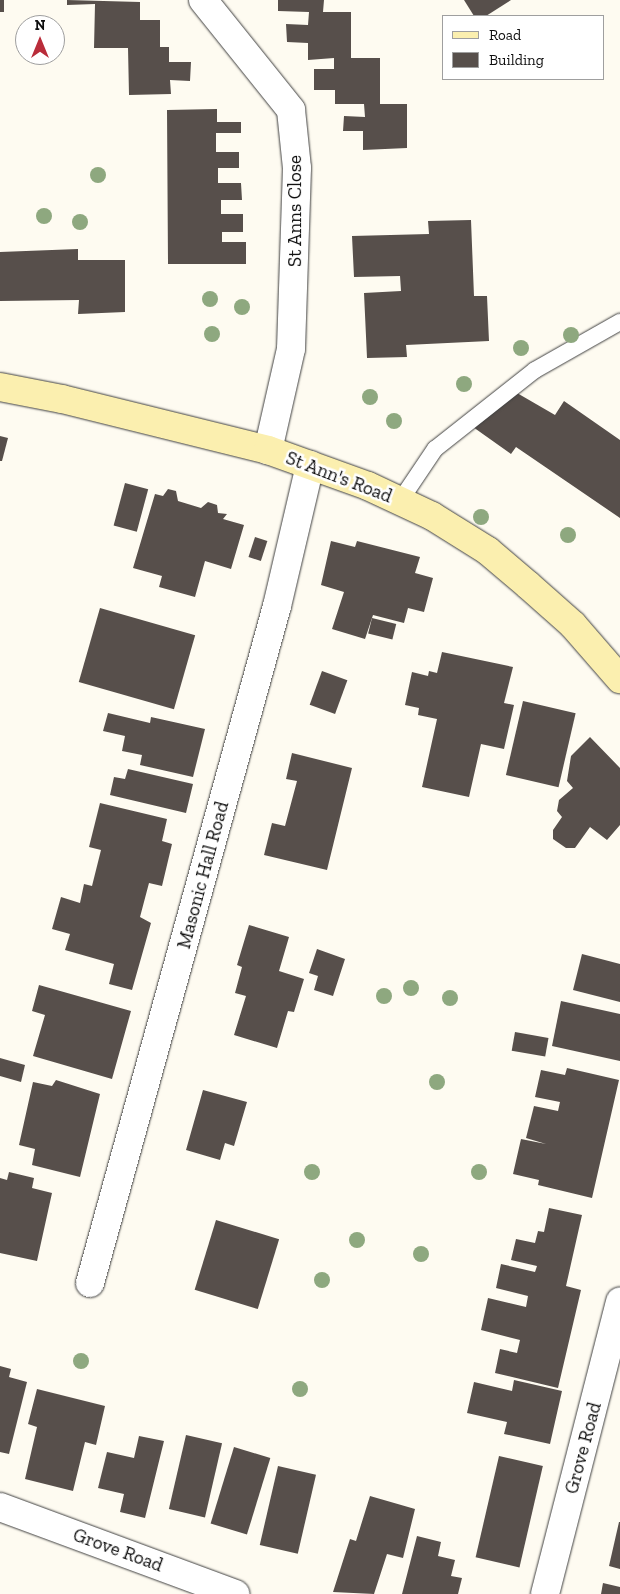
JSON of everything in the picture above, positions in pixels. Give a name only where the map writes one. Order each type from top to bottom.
[{"type":"main road","name":"St Ann's Road","points":[[0,387],[62,398],[268,450],[400,501],[432,516],[488,551],[573,625],[620,679]]},
{"type":"street","name":"St Anns Close","points":[[204,0],[291,110],[296,168],[291,349],[268,450]]},
{"type":"street","name":"Masonic Hall Road","points":[[90,1283],[274,615],[310,465]]},
{"type":"street","name":"Grove Road","points":[[545,1594],[620,1301]]},
{"type":"street","name":"Grove Road","points":[[0,1507],[235,1594]]},
{"type":"lane","points":[[400,501],[435,449],[535,370],[620,322]]},
{"type":"building","points":[[0,0],[4,0],[4,12],[0,12]]},
{"type":"building","points":[[67,0],[140,2],[140,20],[160,20],[160,47],[169,47],[169,62],[191,62],[190,81],[170,80],[171,94],[129,95],[128,48],[94,48],[95,4],[67,5]]},
{"type":"building","points":[[278,0],[324,0],[323,12],[351,12],[351,58],[380,58],[380,104],[407,104],[407,148],[363,150],[363,131],[343,131],[344,116],[365,117],[364,104],[335,104],[335,90],[314,90],[314,69],[334,69],[334,58],[308,60],[308,43],[287,42],[286,24],[308,25],[309,12],[278,11]]},
{"type":"building","points":[[464,0],[511,0],[488,15],[473,15]]},
{"type":"building","points":[[217,109],[217,122],[241,122],[241,133],[216,133],[216,152],[239,152],[239,168],[218,168],[218,183],[241,183],[242,200],[221,200],[221,214],[243,214],[243,232],[222,232],[222,242],[246,242],[246,264],[168,264],[167,110]]},
{"type":"building","points":[[471,220],[474,296],[487,296],[489,341],[406,345],[407,357],[367,358],[364,293],[401,291],[400,276],[354,277],[352,236],[429,234],[428,221]]},
{"type":"building","points":[[78,249],[78,260],[125,260],[125,312],[78,314],[79,300],[0,301],[0,252]]},
{"type":"building","points":[[517,393],[555,415],[564,401],[620,440],[620,518],[516,447],[511,454],[473,427]]},
{"type":"building","points":[[0,436],[8,438],[2,461],[0,461]]},
{"type":"building","points":[[125,483],[148,489],[137,532],[114,526]]},
{"type":"building","points":[[168,489],[176,491],[178,501],[201,508],[208,502],[217,505],[218,513],[227,514],[223,519],[244,525],[231,569],[205,561],[195,597],[159,587],[162,576],[133,568],[155,494],[163,496]]},
{"type":"building","points":[[255,537],[267,541],[261,561],[249,557]]},
{"type":"building","points":[[331,541],[355,547],[357,541],[420,557],[415,573],[433,578],[424,612],[408,608],[404,623],[373,615],[365,639],[332,629],[344,592],[321,585]]},
{"type":"building","points":[[100,608],[195,635],[174,709],[79,682]]},
{"type":"building","points":[[372,618],[396,624],[392,640],[368,634]]},
{"type":"building","points":[[442,652],[513,667],[504,703],[514,705],[504,749],[481,744],[469,797],[422,787],[437,719],[418,715],[419,708],[405,705],[412,672],[428,676],[429,671],[437,673]]},
{"type":"building","points":[[322,671],[347,680],[335,714],[310,705]]},
{"type":"building","points":[[523,701],[576,713],[559,787],[506,775]]},
{"type":"building","points":[[108,713],[150,723],[151,717],[205,729],[193,777],[140,765],[142,755],[122,751],[125,736],[103,731]]},
{"type":"building","points":[[590,737],[620,768],[620,825],[607,840],[590,827],[575,848],[566,848],[553,839],[553,830],[562,817],[557,811],[559,800],[573,788],[567,781],[571,756]]},
{"type":"building","points":[[292,753],[352,768],[327,870],[264,855],[272,823],[285,826],[297,781],[286,779]]},
{"type":"building","points":[[128,769],[193,784],[186,813],[110,795],[114,777],[125,779]]},
{"type":"building","points":[[100,803],[167,819],[162,841],[172,844],[162,886],[149,883],[140,917],[151,923],[132,990],[109,984],[114,964],[65,950],[70,934],[52,929],[61,897],[80,903],[84,884],[92,886],[101,850],[89,847]]},
{"type":"building","points":[[249,925],[289,937],[279,971],[304,979],[294,1012],[288,1011],[277,1048],[234,1035],[246,996],[235,993],[242,967],[237,965]]},
{"type":"building","points":[[317,949],[345,959],[333,996],[314,990],[318,976],[309,973]]},
{"type":"building","points":[[582,954],[620,964],[620,1002],[573,990]]},
{"type":"building","points":[[39,985],[131,1011],[112,1079],[33,1056],[45,1015],[32,1011]]},
{"type":"building","points":[[561,1001],[620,1014],[620,1061],[552,1046]]},
{"type":"building","points":[[515,1032],[548,1038],[545,1057],[512,1051]]},
{"type":"building","points":[[0,1058],[25,1065],[21,1082],[0,1076]]},
{"type":"building","points":[[567,1068],[619,1080],[592,1198],[538,1185],[539,1180],[513,1174],[521,1139],[546,1144],[526,1138],[534,1106],[558,1111],[560,1102],[535,1097],[541,1070],[565,1075]]},
{"type":"building","points":[[56,1080],[100,1094],[80,1177],[32,1165],[35,1149],[19,1145],[33,1082],[52,1086]]},
{"type":"building","points":[[203,1090],[247,1102],[234,1146],[225,1143],[220,1160],[186,1150]]},
{"type":"building","points":[[9,1172],[34,1178],[32,1188],[52,1193],[37,1261],[0,1253],[0,1178],[7,1180]]},
{"type":"building","points":[[549,1208],[582,1215],[566,1286],[581,1290],[558,1388],[495,1373],[500,1349],[517,1353],[520,1340],[481,1330],[488,1298],[526,1307],[528,1296],[496,1288],[501,1264],[535,1272],[537,1266],[511,1260],[516,1239],[535,1243],[538,1231],[544,1232]]},
{"type":"building","points":[[216,1220],[279,1239],[258,1309],[195,1290]]},
{"type":"building","points":[[0,1366],[11,1369],[9,1377],[27,1382],[9,1454],[0,1452]]},
{"type":"building","points":[[514,1380],[562,1391],[550,1444],[504,1434],[507,1422],[467,1413],[474,1382],[512,1391]]},
{"type":"building","points":[[37,1389],[105,1406],[96,1445],[85,1442],[73,1491],[25,1479],[37,1427],[28,1424]]},
{"type":"building","points":[[186,1435],[222,1443],[205,1517],[169,1509]]},
{"type":"building","points":[[139,1436],[164,1441],[145,1518],[120,1512],[124,1494],[98,1488],[107,1452],[134,1458]]},
{"type":"building","points":[[234,1447],[270,1458],[247,1535],[211,1524]]},
{"type":"building","points":[[499,1456],[543,1466],[519,1567],[476,1557]]},
{"type":"building","points":[[278,1466],[316,1475],[298,1554],[260,1545]]},
{"type":"building","points":[[370,1496],[415,1509],[403,1558],[387,1554],[374,1594],[333,1592],[350,1539],[356,1541]]},
{"type":"building","points":[[620,1522],[620,1569],[609,1566]]},
{"type":"building","points":[[417,1536],[441,1542],[438,1556],[455,1560],[451,1576],[462,1578],[458,1594],[402,1594]]},
{"type":"building","points":[[603,1583],[620,1587],[620,1594],[601,1594]]}]
